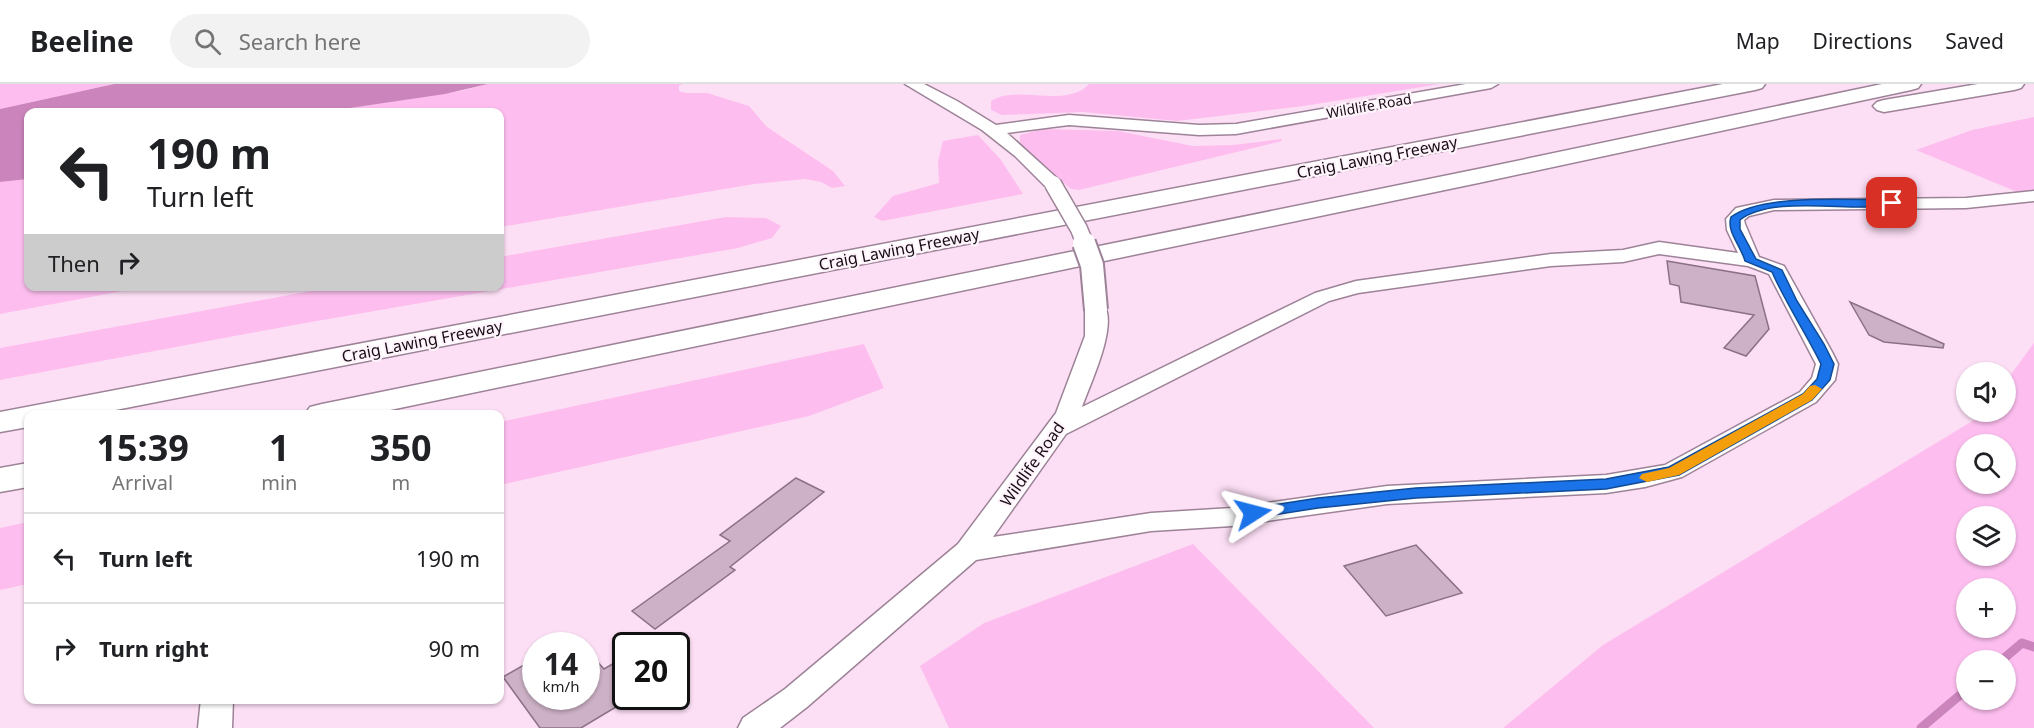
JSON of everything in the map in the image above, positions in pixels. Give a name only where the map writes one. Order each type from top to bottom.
[{"type":"highway","name":"Craig Lawing Freeway","points":[[64,410],[1755,84]]},
{"type":"highway","points":[[341,410],[1483,175],[1911,84]]},
{"type":"highway","points":[[1483,175],[2014,84]]},
{"type":"highway","points":[[0,422],[24,418]]},
{"type":"highway","points":[[0,480],[24,476]]},
{"type":"street","name":"Wildlife Road","points":[[755,728],[796,698],[968,551],[1068,412],[1096,336],[1092,265],[1079,229],[1053,184],[1034,163],[995,130],[958,106],[912,84]]},
{"type":"street","name":"Wildlife Road","points":[[995,130],[1069,120],[1199,130],[1236,129],[1491,84]]},
{"type":"street","points":[[1751,261],[1747,248],[1735,229],[1735,219],[1743,212],[1762,207],[1856,203],[1966,203],[2034,196]]},
{"type":"street","points":[[968,551],[1150,522],[1232,517],[1318,503],[1416,493],[1606,484],[1673,471],[1808,397],[1823,380],[1827,364],[1818,344],[1791,301],[1777,270],[1751,261],[1659,249],[1623,256],[1551,260],[1356,287],[1322,297],[1057,429]]},
{"type":"street","points":[[214,728],[216,704]]},
{"type":"shaded area","points":[[0,84],[114,84],[0,109]]},
{"type":"shaded area","points":[[114,84],[488,84],[445,94],[350,108],[24,108],[24,179],[0,182],[0,109]]},
{"type":"shaded area","points":[[488,84],[683,84],[679,86],[679,91],[707,93],[749,106],[767,127],[833,171],[845,186],[832,188],[821,182],[805,179],[754,184],[504,226],[504,108],[349,108],[461,91]]},
{"type":"shaded area","points":[[1089,84],[1440,84],[1304,106],[1177,121],[1083,112],[1002,115],[991,110],[991,101],[1002,96],[1068,95]]},
{"type":"shaded area","points":[[2034,117],[2034,199],[1916,150],[1972,130]]},
{"type":"shaded area","points":[[1043,129],[1118,131],[1193,146],[1233,145],[1281,139],[1282,141],[1079,190],[1071,189],[1020,145],[1020,135]]},
{"type":"shaded area","points":[[978,135],[1001,160],[1023,194],[882,221],[874,217],[893,196],[939,183],[938,161],[943,141]]},
{"type":"shaded area","points":[[24,179],[24,291],[123,291],[0,314],[0,182]]},
{"type":"shaded area","points":[[726,217],[766,218],[781,226],[772,238],[738,248],[504,289],[504,256]]},
{"type":"shaded area","points":[[311,291],[490,291],[0,380],[0,348]]},
{"type":"shaded area","points":[[2034,343],[2034,728],[1503,728],[1603,645],[1971,422],[2016,422],[2016,367]]},
{"type":"shaded area","points":[[864,344],[884,388],[809,416],[504,484],[504,421]]},
{"type":"shaded area","points":[[24,523],[24,585],[0,590],[0,528]]},
{"type":"shaded area","points":[[1193,544],[1374,728],[949,728],[920,666],[984,623]]},
{"type":"building","points":[[1667,261],[1755,276],[1769,329],[1746,356],[1724,348],[1754,315],[1681,302],[1679,286],[1670,284]]},
{"type":"building","points":[[1850,302],[1944,344],[1943,348],[1884,342],[1869,335]]},
{"type":"building","points":[[796,478],[824,492],[730,567],[735,570],[655,629],[632,611],[730,541],[720,535]]},
{"type":"building","points":[[1416,545],[1462,593],[1386,616],[1344,566]]},
{"type":"building","points":[[612,664],[612,709],[581,728],[540,728],[527,710],[600,710],[600,665],[604,669]]},
{"type":"building","points":[[522,666],[522,703],[504,678]]},
{"type":"waterway","points":[[2014,650],[2022,643],[2034,647]]},
{"type":"waterway","points":[[1921,728],[1956,698]]},
{"type":"slow traffic","points":[[1647,478],[1673,471],[1808,397],[1815,389]]},
{"type":"route","points":[[1253,513],[1387,495],[1606,484],[1673,471],[1808,397],[1823,380],[1827,364],[1818,344],[1791,301],[1777,270],[1751,261],[1747,248],[1735,229],[1735,219],[1743,212],[1774,205],[1892,203]]}]
